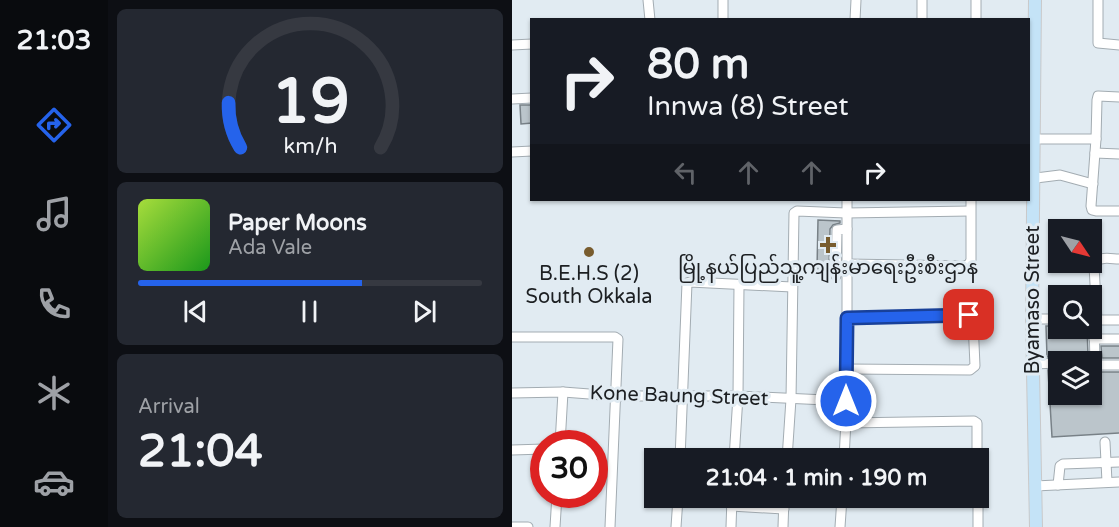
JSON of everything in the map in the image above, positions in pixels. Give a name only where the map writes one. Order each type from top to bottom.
[{"type":"main road","name":"Byamaso Street","points":[[1035,0],[1031,29],[1033,139],[1030,179],[1036,527]]},
{"type":"street","points":[[648,0],[650,18]]},
{"type":"street","points":[[723,0],[723,18]]},
{"type":"street","points":[[855,18],[856,0]]},
{"type":"street","points":[[922,0],[922,18]]},
{"type":"street","points":[[976,0],[976,18]]},
{"type":"street","points":[[1098,0],[1098,43],[1120,45]]},
{"type":"street","points":[[512,45],[530,44]]},
{"type":"street","points":[[1120,97],[1098,96],[1092,210],[1120,211]]},
{"type":"street","points":[[512,99],[530,98]]},
{"type":"street","points":[[1033,139],[1096,139]]},
{"type":"street","points":[[512,152],[530,151]]},
{"type":"street","points":[[1095,153],[1120,154]]},
{"type":"street","points":[[1030,179],[1060,175],[1093,184]]},
{"type":"street","points":[[845,448],[847,201]]},
{"type":"street","points":[[848,264],[965,266],[969,264],[971,260],[971,201]]},
{"type":"street","points":[[788,448],[791,399],[794,213],[797,211],[846,213],[970,211]]},
{"type":"street","points":[[836,276],[837,230],[847,229]]},
{"type":"street","points":[[837,253],[847,254]]},
{"type":"street","points":[[1094,285],[1095,262],[1099,259],[1120,259]]},
{"type":"street","points":[[681,448],[687,283],[792,287]]},
{"type":"street","points":[[735,448],[738,396],[739,285]]},
{"type":"street","points":[[847,318],[969,315],[973,321],[975,366],[970,370],[847,369]]},
{"type":"street","points":[[1032,319],[1048,319]]},
{"type":"street","points":[[1102,320],[1120,320]]},
{"type":"street","points":[[512,337],[615,337],[618,342],[610,527]]},
{"type":"street","points":[[1094,339],[1094,351]]},
{"type":"street","points":[[1102,339],[1120,339]]},
{"type":"street","points":[[1033,364],[1048,363]]},
{"type":"street","points":[[1102,364],[1120,365]]},
{"type":"street","points":[[561,430],[563,392]]},
{"type":"street","name":"Kone Baung Street","points":[[512,393],[738,396],[846,401]]},
{"type":"street","points":[[846,423],[974,421],[977,423],[977,448]]},
{"type":"street","points":[[1105,442],[1107,482]]},
{"type":"street","points":[[512,450],[530,449]]},
{"type":"street","points":[[1058,485],[1060,466],[1063,464],[1120,462]]},
{"type":"street","points":[[1035,486],[1120,482]]},
{"type":"street","points":[[555,527],[556,508]]},
{"type":"street","points":[[676,527],[677,508]]},
{"type":"street","points":[[731,527],[732,508]]},
{"type":"street","points":[[777,508],[784,509],[783,527]]},
{"type":"street","points":[[840,527],[841,508]]},
{"type":"street","points":[[978,508],[978,527]]},
{"type":"street","points":[[512,527],[528,527]]},
{"type":"building","points":[[520,105],[530,105],[530,123],[521,124]]},
{"type":"building","name":"မြို့နယ်ပြည်သူ့ကျန်းမာရေးဦးစီးဌာန","points":[[818,220],[840,221],[830,229],[829,270],[817,269]]},
{"type":"building","points":[[1046,326],[1048,326],[1048,339],[1087,339],[1088,351],[1048,351],[1047,357]]},
{"type":"building","points":[[1101,346],[1120,346],[1120,358],[1102,358]]},
{"type":"building","points":[[1102,372],[1120,372],[1120,433],[1052,437],[1050,405],[1102,405]]},
{"type":"place","name":"မြို့နယ်ပြည်သူ့ကျန်းမာရေးဦးစီးဌာန","points":[[828,245]]},
{"type":"place","name":"B.E.H.S (2) South Okkala","points":[[589,252]]},
{"type":"route","points":[[846,401],[847,318],[969,315]]}]
